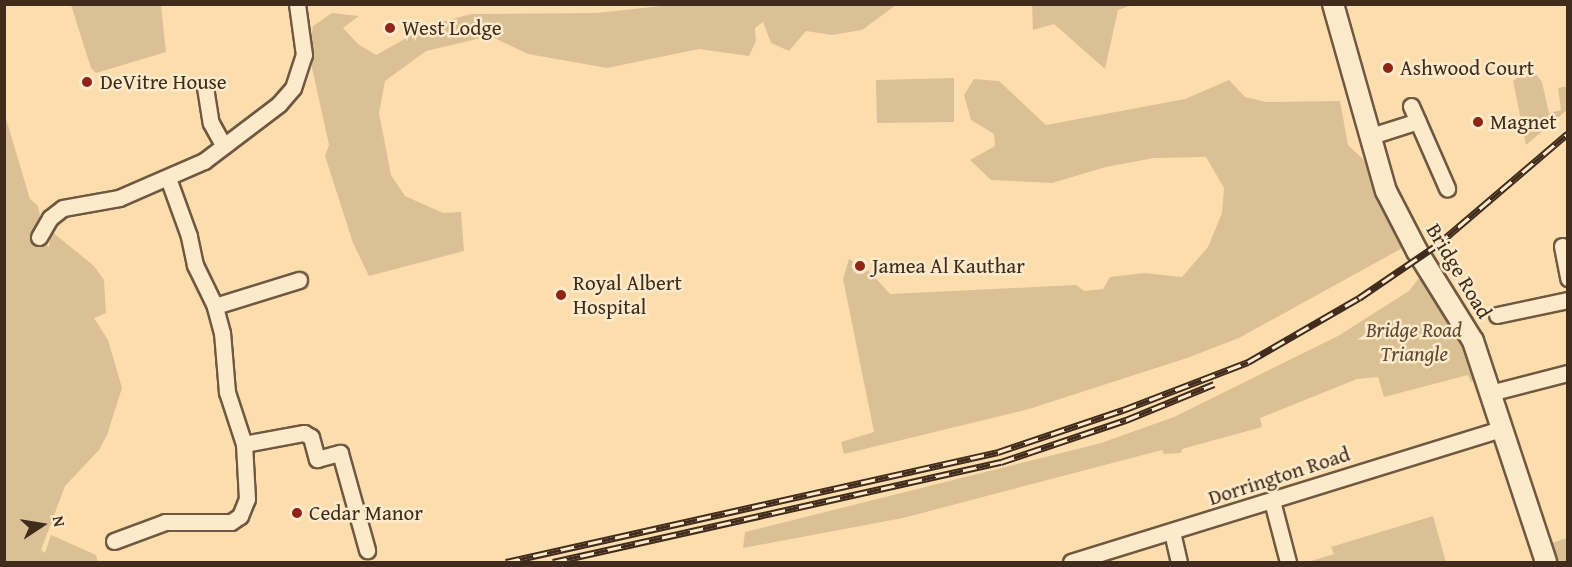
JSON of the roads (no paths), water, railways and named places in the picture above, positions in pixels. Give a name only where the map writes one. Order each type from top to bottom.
[{"type":"street","points":[[39,237],[50,218],[63,208],[119,198],[137,187],[168,178],[204,161],[279,104],[293,88],[304,55],[297,4]]},
{"type":"street","name":"Bridge Road","points":[[1333,4],[1386,191],[1417,251],[1468,332],[1546,562]]},
{"type":"street","points":[[205,87],[211,123],[224,146]]},
{"type":"street","points":[[1411,106],[1447,188]]},
{"type":"street","points":[[1371,136],[1418,121]]},
{"type":"street","points":[[114,541],[165,522],[231,522],[240,516],[247,499],[244,444],[226,392],[222,333],[215,306],[195,265],[189,236],[168,178]]},
{"type":"street","points":[[1562,246],[1568,278]]},
{"type":"street","points":[[215,306],[299,280]]},
{"type":"street","points":[[1497,315],[1568,300]]},
{"type":"street","points":[[1490,393],[1568,373]]},
{"type":"street","name":"Dorrington Road","points":[[1071,562],[1500,429]]},
{"type":"street","points":[[244,444],[304,433],[310,437],[316,459],[340,453],[367,550]]},
{"type":"street","points":[[1272,501],[1288,562]]},
{"type":"street","points":[[1172,532],[1179,562]]},
{"type":"railway","points":[[506,562],[998,452],[1123,410],[1248,362],[1359,298],[1437,245],[1568,133]]},
{"type":"railway","points":[[553,562],[1001,462],[1126,420],[1214,384]]},
{"type":"place","name":"West Lodge","points":[[390,28]]},
{"type":"place","name":"Ashwood Court","points":[[1388,68]]},
{"type":"place","name":"DeVitre House","points":[[87,82]]},
{"type":"place","name":"Magnet","points":[[1478,122]]},
{"type":"place","name":"Jamea Al Kauthar","points":[[860,266]]},
{"type":"place","name":"Royal Albert Hospital","points":[[561,295]]},
{"type":"place","name":"Cedar Manor","points":[[297,513]]},
{"type":"park label","name":"Bridge Road Triangle","points":[[1414,342]]}]
